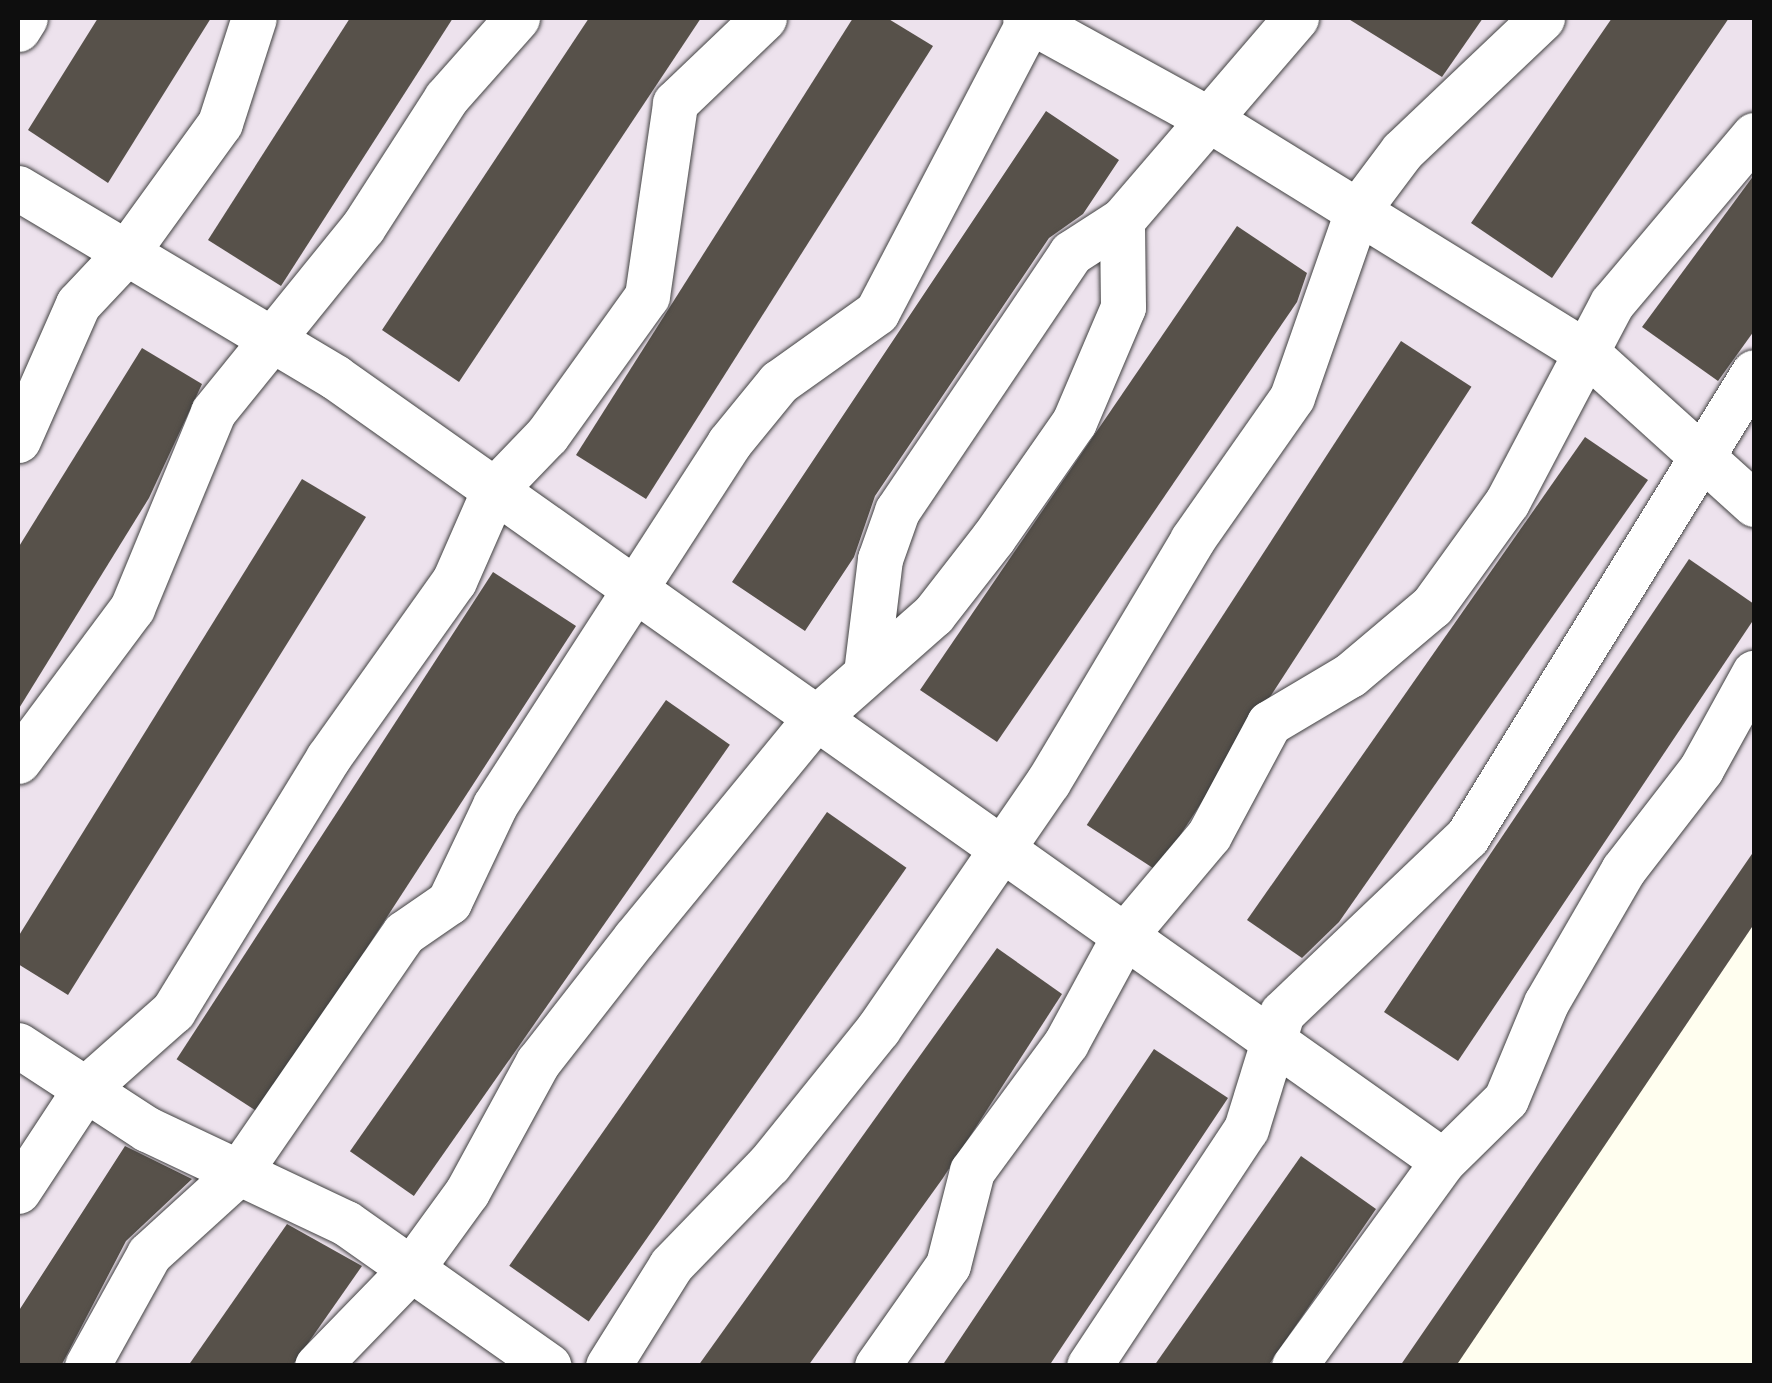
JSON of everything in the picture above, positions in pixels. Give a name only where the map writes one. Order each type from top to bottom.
[{"type":"lane","points":[[18,30],[25,18]]},
{"type":"lane","points":[[18,440],[78,304],[126,254],[220,122],[254,18]]},
{"type":"lane","points":[[18,761],[132,608],[213,412],[363,227],[446,98],[517,18]]},
{"type":"lane","points":[[18,1191],[86,1089],[173,1011],[328,758],[454,581],[494,490],[547,434],[647,296],[675,102],[764,18]]},
{"type":"lane","points":[[866,673],[880,559],[897,511],[1071,253],[1122,220],[1205,117],[1296,18]]},
{"type":"lane","points":[[608,1366],[671,1264],[769,1164],[878,1029],[997,846],[1048,782],[1192,540],[1292,396],[1356,211],[1402,151],[1542,18]]},
{"type":"lane","points":[[88,1366],[150,1254],[239,1172],[404,932],[449,902],[494,805],[635,590],[779,382],[876,312],[1028,19],[1205,117],[1586,352],[1754,504]]},
{"type":"lane","points":[[877,1366],[948,1264],[972,1171],[1066,1043],[1124,936],[1208,835],[1269,723],[1350,675],[1432,606],[1507,502],[1612,303],[1754,135]]},
{"type":"lane","points":[[18,188],[270,339],[494,490],[1443,1162]]},
{"type":"lane","points":[[317,1366],[411,1269],[468,1192],[538,1062],[816,718],[932,615],[1074,422],[1123,307],[1122,220]]},
{"type":"lane","points":[[1089,1366],[1246,1129],[1282,1013],[1468,837],[1754,372]]},
{"type":"lane","points":[[1294,1366],[1443,1162],[1506,1099],[1546,1002],[1604,903],[1701,769],[1754,674]]},
{"type":"lane","points":[[18,1046],[86,1089],[239,1172],[346,1223],[549,1366]]},
{"type":"shaded area","points":[[18,18],[1754,18],[1754,924],[1456,1365],[18,1365]]},
{"type":"building","points":[[98,18],[211,18],[108,183],[28,130]]},
{"type":"building","points":[[350,18],[453,18],[281,286],[208,240]]},
{"type":"building","points":[[589,18],[701,18],[459,382],[382,330]]},
{"type":"building","points":[[853,18],[887,18],[933,46],[646,499],[576,455]]},
{"type":"building","points":[[1347,18],[1483,18],[1442,77]]},
{"type":"building","points":[[1612,18],[1729,18],[1552,278],[1471,223]]},
{"type":"building","points":[[1046,111],[1119,160],[1083,214],[1049,238],[875,496],[854,557],[805,631],[732,582]]},
{"type":"building","points":[[1754,175],[1754,331],[1718,381],[1642,327]]},
{"type":"building","points":[[1237,226],[1307,273],[1297,302],[997,742],[920,690]]},
{"type":"building","points":[[1401,341],[1471,387],[1157,871],[1087,825]]},
{"type":"building","points":[[142,348],[202,384],[149,498],[18,710],[18,548]]},
{"type":"building","points":[[1585,437],[1648,480],[1339,922],[1302,958],[1247,920]]},
{"type":"building","points":[[302,479],[366,517],[68,995],[18,964],[18,937]]},
{"type":"building","points":[[1689,559],[1754,604],[1754,619],[1458,1061],[1384,1012]]},
{"type":"building","points":[[493,572],[576,626],[260,1113],[177,1059]]},
{"type":"building","points":[[666,700],[730,745],[414,1196],[350,1151]]},
{"type":"building","points":[[827,812],[906,868],[589,1321],[509,1266]]},
{"type":"building","points":[[1754,851],[1754,924],[1456,1366],[1400,1366]]},
{"type":"building","points":[[997,948],[1062,994],[943,1178],[808,1366],[698,1366]]},
{"type":"building","points":[[1154,1049],[1228,1098],[1049,1366],[942,1366]]},
{"type":"building","points":[[125,1146],[192,1179],[126,1241],[61,1366],[18,1366],[18,1312]]},
{"type":"building","points":[[1301,1156],[1376,1209],[1268,1366],[1154,1366]]},
{"type":"building","points":[[287,1224],[362,1266],[292,1366],[188,1366]]}]
